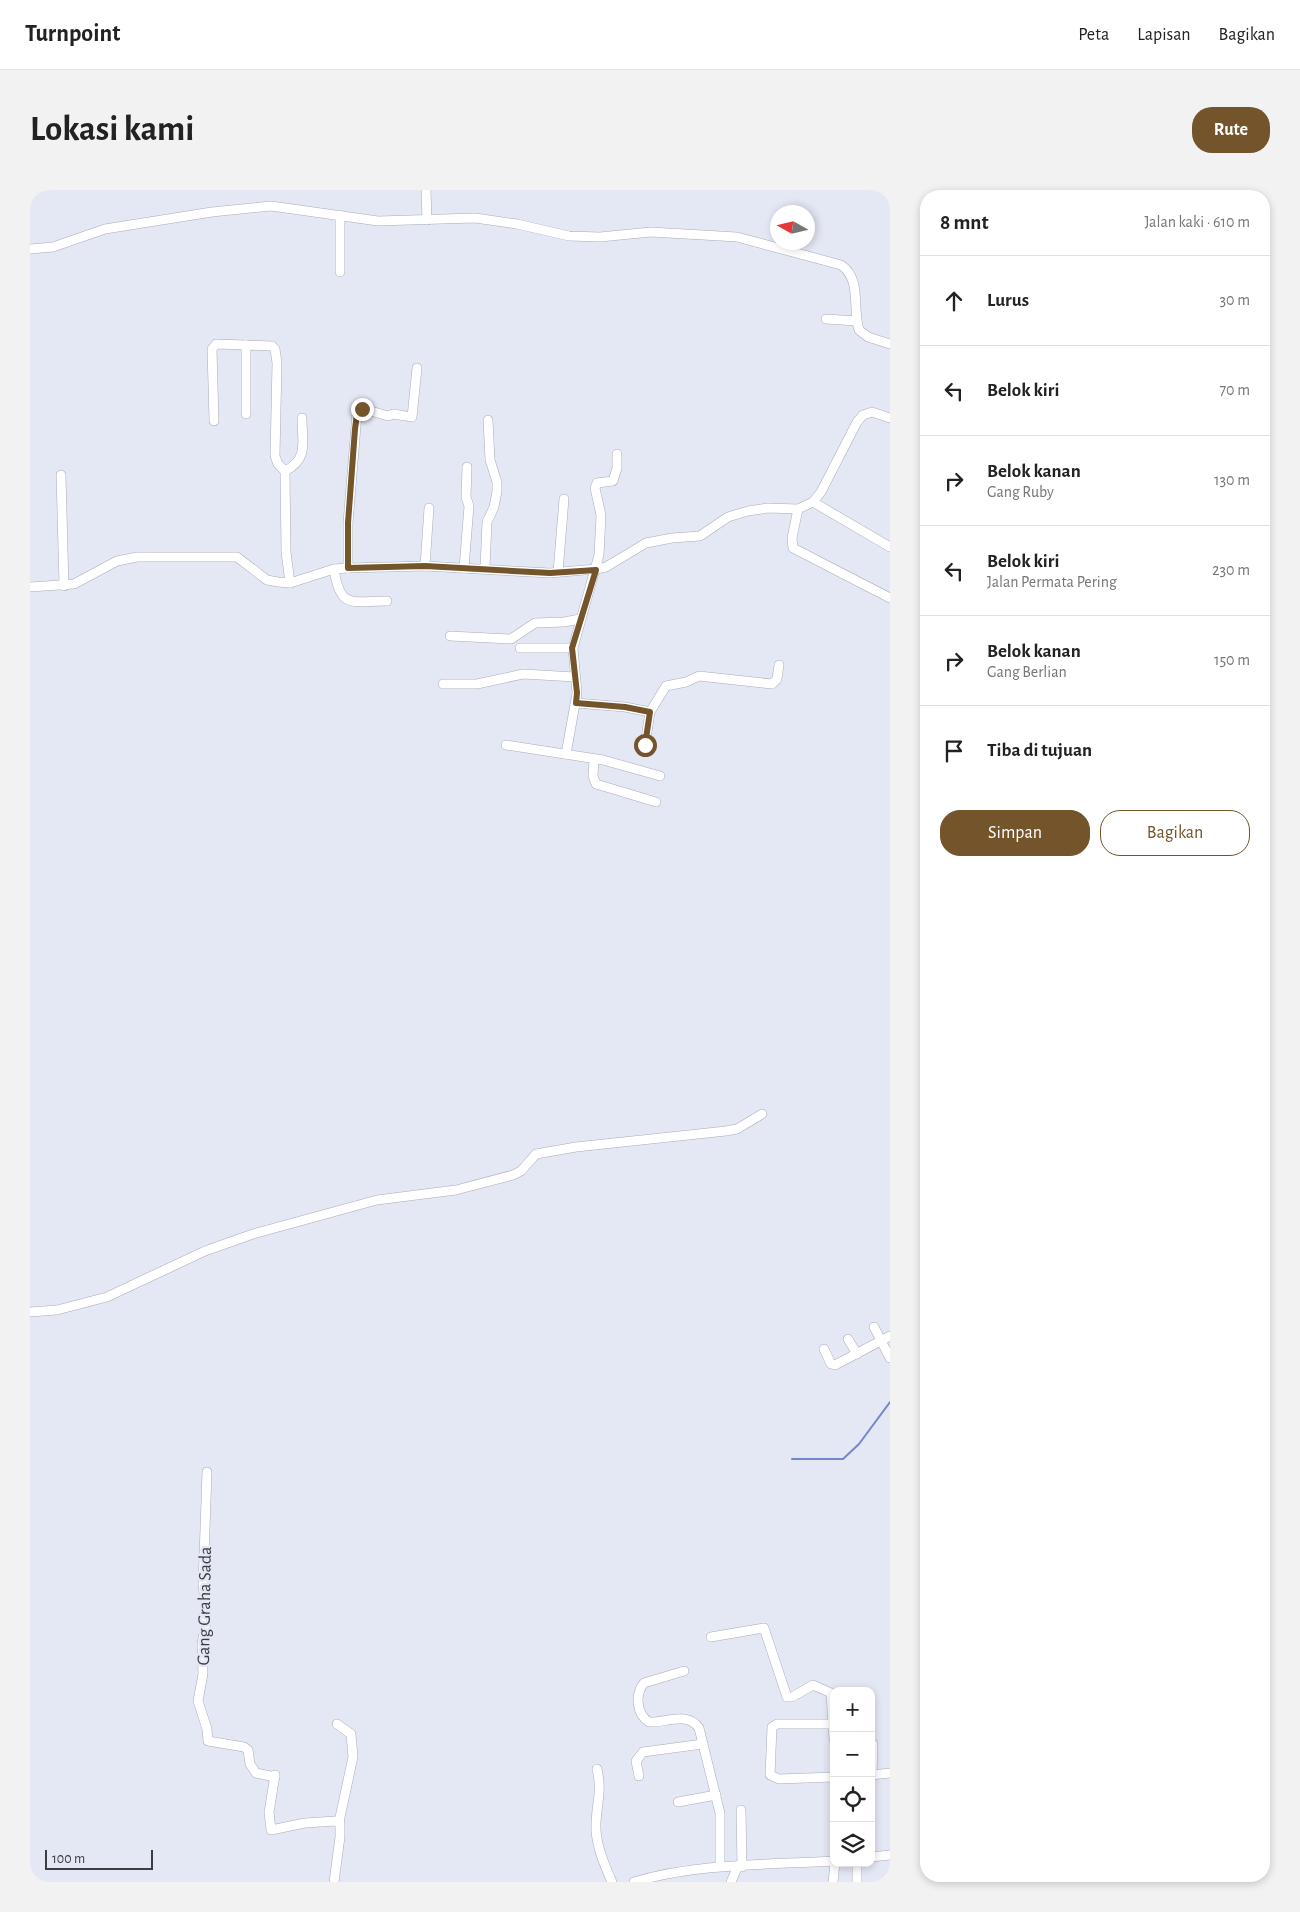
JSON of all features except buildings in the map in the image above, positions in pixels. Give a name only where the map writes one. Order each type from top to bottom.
[{"type":"street","points":[[426,190],[427,220]]},
{"type":"street","points":[[30,249],[54,247],[105,229],[212,212],[271,206],[378,220],[475,218],[569,236],[600,237],[651,232],[737,237],[841,265],[848,270],[853,278],[857,321],[862,334],[890,344]]},
{"type":"street","points":[[340,215],[340,272]]},
{"type":"street","points":[[826,318],[857,321]]},
{"type":"street","points":[[214,421],[212,349],[216,344],[266,345],[275,349],[275,456],[278,464],[285,470],[286,552],[290,582]]},
{"type":"street","points":[[246,345],[246,414]]},
{"type":"street","points":[[348,568],[348,523],[357,414],[364,409],[388,416],[394,414],[412,417],[417,368]]},
{"type":"street","points":[[30,586],[64,586],[81,582],[116,560],[137,557],[237,557],[266,580],[290,582],[334,569],[348,568],[425,566],[558,572],[596,570],[606,567],[646,543],[672,538],[700,536],[734,514],[768,508],[798,509],[813,502],[821,492],[857,422],[863,415],[872,412],[890,418]]},
{"type":"street","points":[[285,470],[296,466],[302,457],[302,418]]},
{"type":"street","points":[[485,568],[487,522],[494,507],[497,490],[497,482],[490,460],[488,420]]},
{"type":"street","points":[[566,754],[577,693],[572,648],[596,570],[599,554],[601,514],[595,488],[597,483],[613,481],[617,468],[617,454]]},
{"type":"street","points":[[464,568],[469,506],[466,497],[467,467]]},
{"type":"street","points":[[62,475],[64,586]]},
{"type":"street","points":[[558,572],[564,499]]},
{"type":"street","points":[[813,502],[890,546]]},
{"type":"street","points":[[425,566],[429,508]]},
{"type":"street","points":[[798,509],[792,538],[793,548],[890,598]]},
{"type":"street","points":[[334,569],[337,591],[344,599],[350,601],[387,601]]},
{"type":"street","points":[[450,636],[511,639],[535,623],[564,622],[580,619]]},
{"type":"street","points":[[520,648],[572,648]]},
{"type":"street","points":[[645,745],[650,712],[662,690],[670,685],[686,682],[699,676],[772,684],[777,679],[779,664]]},
{"type":"street","points":[[442,684],[477,684],[523,674],[574,677]]},
{"type":"street","points":[[576,703],[625,707],[650,712]]},
{"type":"street","points":[[506,745],[610,762],[660,776]]},
{"type":"street","points":[[594,760],[593,776],[596,784],[656,802]]},
{"type":"street","points":[[30,1312],[57,1310],[107,1297],[204,1251],[253,1234],[377,1200],[456,1190],[513,1175],[521,1170],[536,1154],[576,1147],[726,1131],[737,1129],[762,1114]]},
{"type":"street","points":[[874,1327],[890,1358]]},
{"type":"street","points":[[824,1349],[832,1365],[890,1336]]},
{"type":"street","points":[[848,1339],[857,1354]]},
{"type":"street","name":"Gang Graha Sada","points":[[207,1472],[203,1585],[207,1617],[202,1644],[203,1674],[198,1702],[207,1729],[208,1741],[244,1747],[248,1750],[250,1764],[256,1773],[275,1776],[269,1812],[270,1830],[304,1823],[339,1822]]},
{"type":"street","points":[[711,1637],[764,1628],[785,1696],[790,1698],[813,1685],[830,1693]]},
{"type":"street","points":[[684,1671],[644,1683],[640,1690],[638,1706],[649,1722],[680,1718],[696,1724],[716,1795],[721,1833],[720,1866]]},
{"type":"street","points":[[334,1882],[340,1837],[339,1822],[353,1757],[351,1734],[349,1730],[337,1724]]},
{"type":"street","points":[[830,1724],[776,1724],[772,1727],[770,1775],[779,1779],[830,1777]]},
{"type":"street","points":[[638,1776],[636,1764],[643,1752],[703,1744]]},
{"type":"street","points":[[597,1769],[601,1786],[596,1830],[598,1846],[612,1882]]},
{"type":"street","points":[[875,1775],[890,1773]]},
{"type":"street","points":[[678,1802],[716,1795]]},
{"type":"street","points":[[731,1882],[739,1867],[741,1810]]},
{"type":"street","points":[[875,1857],[890,1855]]},
{"type":"street","points":[[634,1882],[720,1866],[739,1867],[830,1862]]},
{"type":"street","points":[[833,1882],[834,1867]]},
{"type":"street","points":[[857,1867],[857,1882]]},
{"type":"waterway","points":[[792,1459],[843,1459],[859,1444],[890,1402]]},
{"type":"route","points":[[362,409],[357,414],[355,429],[348,523],[348,568],[425,566],[550,573],[596,570],[572,648],[572,665],[577,693],[576,703],[625,707],[650,712],[645,745]]}]
